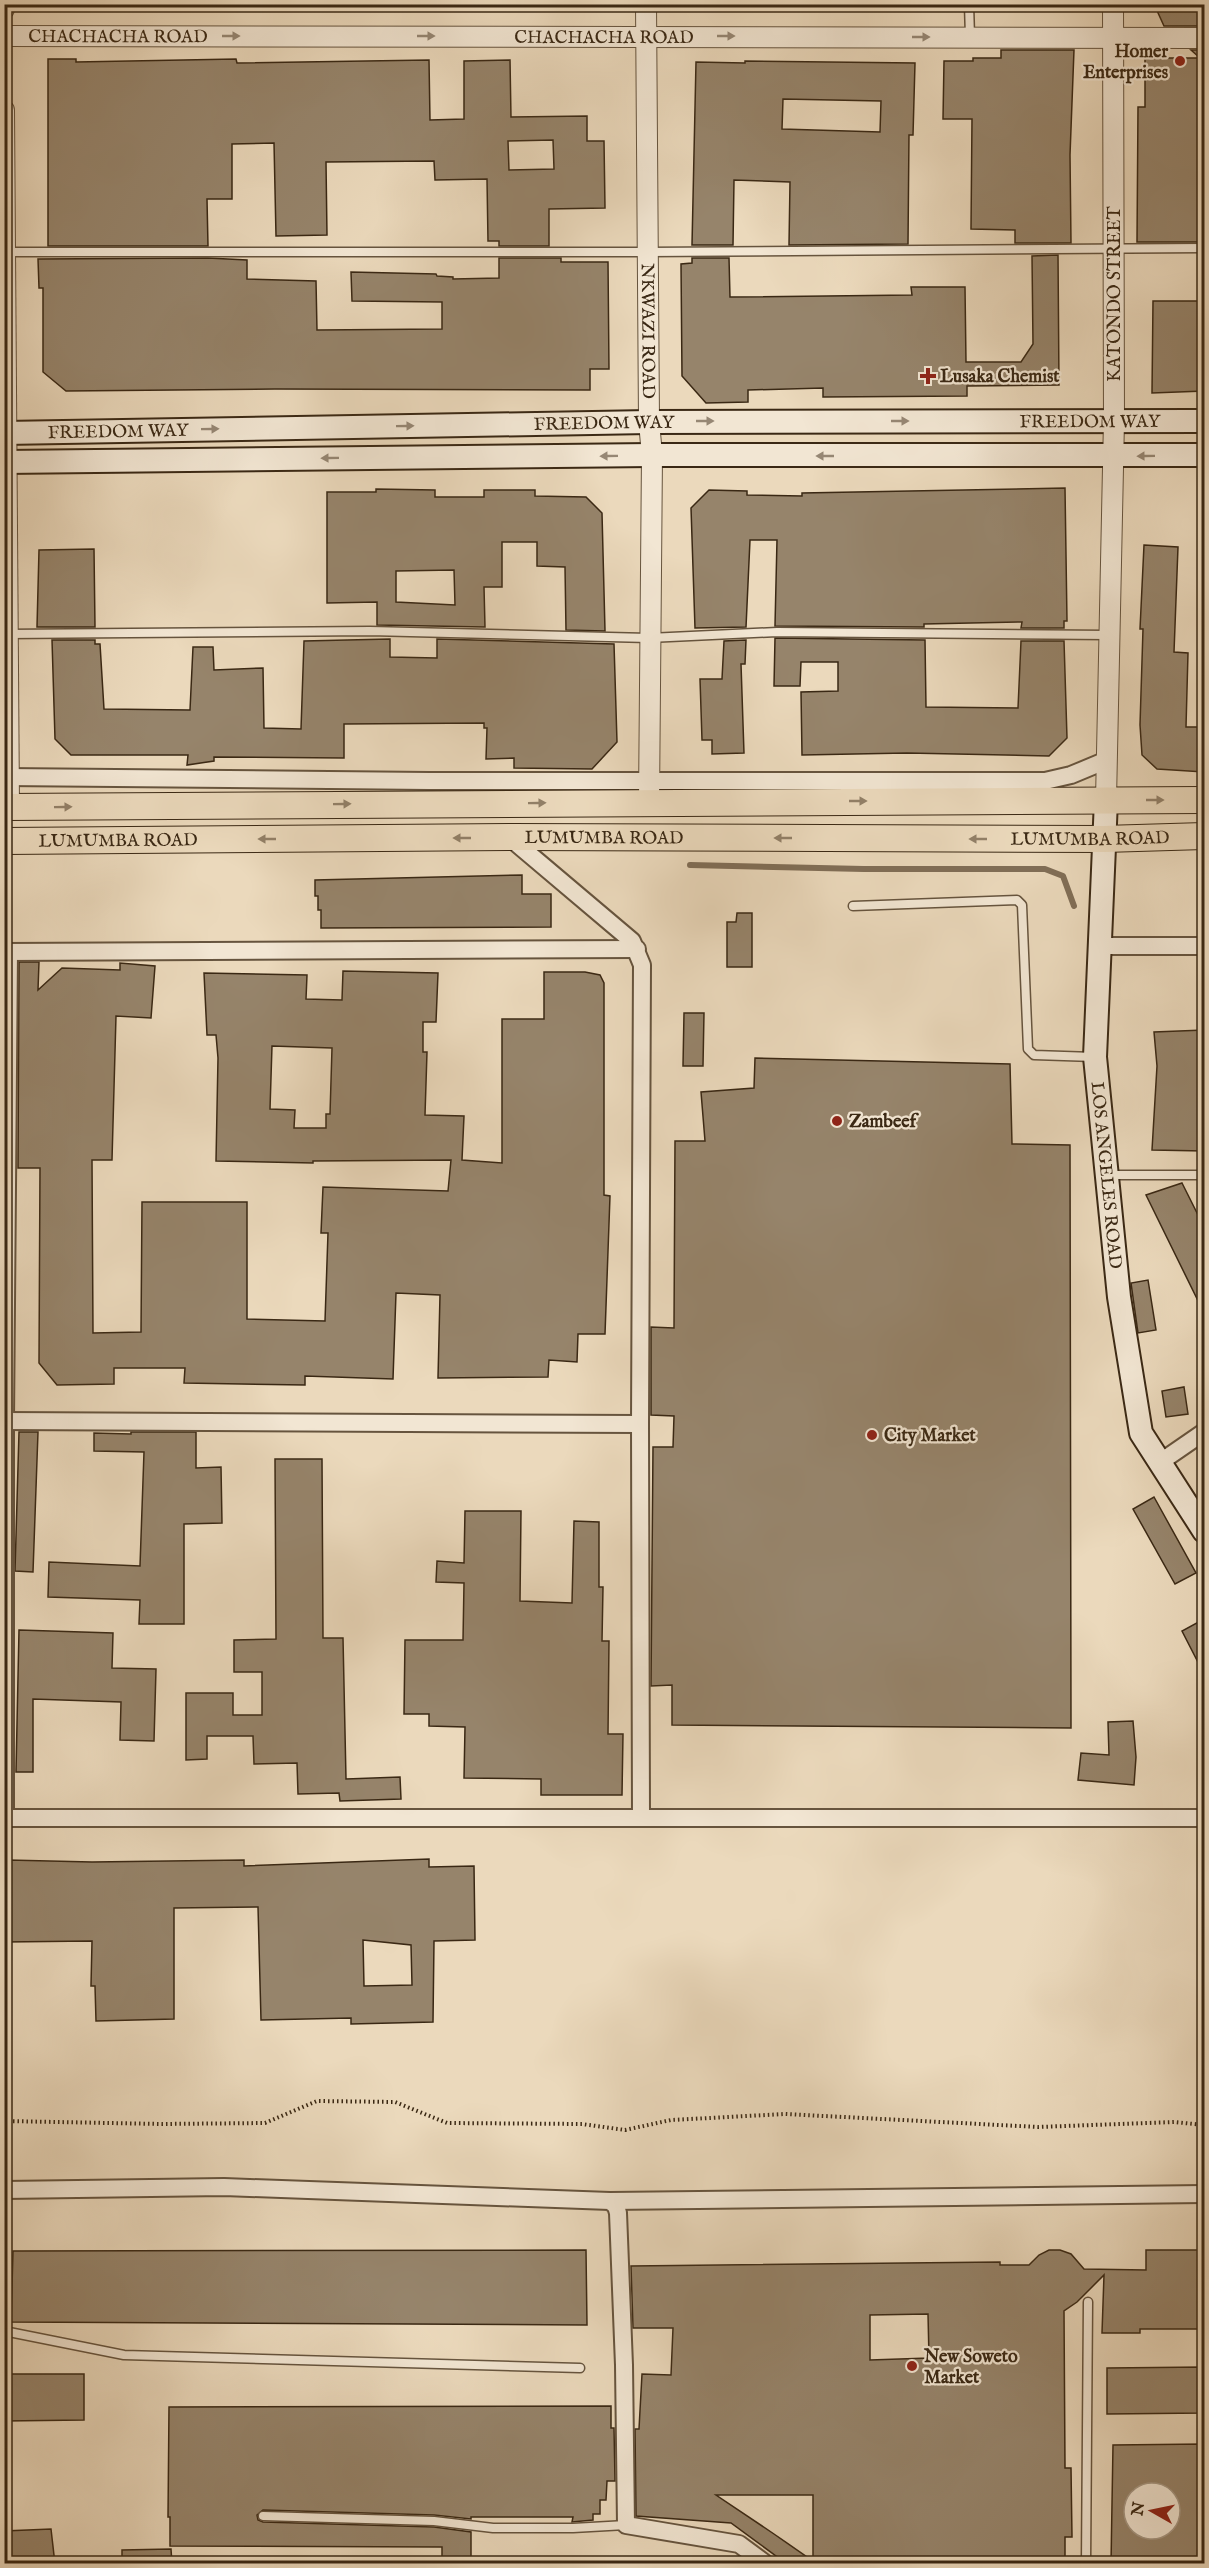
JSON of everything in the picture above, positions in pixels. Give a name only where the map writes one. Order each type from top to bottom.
[{"type":"main road","name":"FREEDOM WAY","points":[[5,433],[649,422],[1204,421]]},
{"type":"main road","name":"FREEDOM WAY","points":[[5,462],[652,455],[1113,457],[1204,455]]},
{"type":"main road","name":"LUMUMBA ROAD","points":[[7,807],[649,791],[1204,800]]},
{"type":"main road","name":"LOS ANGELES ROAD","points":[[1106,800],[1095,1057],[1119,1297],[1141,1433],[1204,1531]]},
{"type":"main road","name":"LUMUMBA ROAD","points":[[4,841],[509,837],[1104,839],[1204,836]]},
{"type":"street","name":"NKWAZI ROAD","points":[[646,4],[649,422],[652,455],[649,791]]},
{"type":"street","name":"KATONDO STREET","points":[[1106,800],[1114,420],[1113,4]]},
{"type":"street","name":"CHACHACHA ROAD","points":[[4,36],[1204,38]]},
{"type":"street","points":[[4,110],[7,807]]},
{"type":"street","points":[[7,777],[429,781],[649,791],[1045,781],[1071,775],[1107,760]]},
{"type":"street","points":[[509,837],[632,941],[642,965],[641,1817]]},
{"type":"street","points":[[1100,946],[1204,946]]},
{"type":"street","points":[[637,949],[7,952],[5,1818],[1204,1818]]},
{"type":"street","points":[[5,1421],[640,1424]]},
{"type":"street","points":[[1159,1463],[1204,1432]]},
{"type":"street","points":[[4,2190],[224,2187],[610,2201],[1204,2194]]},
{"type":"street","points":[[610,2201],[616,2206],[618,2213],[624,2365],[626,2525],[739,2544],[766,2564]]},
{"type":"lane","points":[[969,4],[970,37]]},
{"type":"lane","points":[[5,252],[647,252],[1204,248]]},
{"type":"lane","points":[[6,634],[370,631],[649,638],[777,633],[1110,635]]},
{"type":"lane","points":[[853,906],[1017,900],[1022,905],[1028,1049],[1034,1055],[1095,1057]]},
{"type":"lane","points":[[1105,1175],[1204,1175]]},
{"type":"lane","points":[[1086,2564],[1088,2302]]},
{"type":"lane","points":[[4,2331],[124,2355],[580,2368]]},
{"type":"lane","points":[[263,2517],[434,2521],[504,2528],[626,2525]]},
{"type":"path","points":[[4,2121],[265,2123],[317,2101],[395,2102],[447,2123],[582,2124],[625,2130],[671,2120],[785,2114],[1038,2127],[1174,2122],[1204,2125]]},
{"type":"building","points":[[1154,4],[1204,4],[1204,26],[1164,26]]},
{"type":"building","points":[[1001,50],[1074,50],[1070,155],[1071,243],[1015,243],[1015,230],[971,229],[972,119],[943,119],[944,61],[1001,58]]},
{"type":"building","points":[[1191,50],[1204,50],[1204,242],[1137,242],[1138,107],[1145,107],[1145,58],[1200,58]]},
{"type":"building","points":[[48,59],[76,59],[76,62],[236,59],[237,63],[429,60],[430,120],[464,119],[464,61],[510,60],[511,117],[587,116],[587,141],[604,141],[605,208],[549,209],[549,246],[499,246],[499,241],[488,241],[487,179],[435,180],[434,161],[326,162],[327,235],[276,236],[274,143],[232,144],[232,199],[207,199],[208,246],[48,246]],"holes":[[[553,140],[554,169],[509,170],[508,141]]]},
{"type":"building","points":[[745,61],[915,63],[913,135],[909,135],[908,244],[789,245],[790,182],[734,180],[733,245],[692,245],[696,62],[745,63]],"holes":[[[783,99],[881,101],[880,132],[782,129]]]},
{"type":"building","points":[[1058,255],[1059,385],[967,386],[967,396],[823,397],[823,388],[748,390],[748,402],[706,403],[682,376],[681,264],[692,263],[692,258],[729,258],[730,297],[912,295],[911,287],[965,287],[966,362],[1021,362],[1033,344],[1032,256]]},
{"type":"building","points":[[208,258],[247,260],[247,279],[316,281],[317,330],[442,329],[442,302],[352,301],[351,272],[436,274],[453,277],[453,279],[499,278],[499,258],[561,258],[561,262],[608,262],[609,369],[590,369],[590,390],[66,391],[43,372],[43,288],[39,288],[38,259]]},
{"type":"building","points":[[1153,301],[1204,301],[1204,391],[1152,393]]},
{"type":"building","points":[[1065,488],[1067,621],[1064,621],[1064,628],[1021,628],[1022,622],[924,624],[924,627],[775,626],[777,540],[750,540],[746,627],[695,628],[691,508],[709,490],[747,491],[747,495],[802,496],[802,493]]},
{"type":"building","points":[[376,489],[435,490],[435,497],[484,497],[484,490],[535,490],[535,496],[586,497],[602,513],[605,631],[566,630],[565,567],[537,566],[537,542],[502,542],[502,587],[484,587],[485,627],[377,625],[377,602],[327,603],[327,492],[376,492]],"holes":[[[454,570],[455,605],[396,602],[396,571]]]},
{"type":"building","points":[[1144,545],[1178,547],[1174,652],[1188,653],[1186,727],[1204,727],[1204,772],[1157,769],[1142,755],[1140,725],[1143,629],[1140,629]]},
{"type":"building","points":[[94,549],[95,627],[37,627],[39,550]]},
{"type":"building","points":[[775,638],[925,640],[926,707],[1018,708],[1021,641],[1064,641],[1067,738],[1049,756],[907,753],[802,755],[801,692],[838,691],[838,662],[801,662],[800,686],[774,686]]},
{"type":"building","points":[[390,639],[390,657],[437,658],[437,639],[614,644],[617,742],[592,769],[514,768],[514,758],[486,759],[487,728],[484,728],[484,723],[344,724],[344,758],[214,757],[214,761],[187,765],[188,755],[71,755],[55,739],[52,640],[95,640],[95,644],[100,644],[104,709],[190,710],[193,647],[213,647],[214,670],[263,668],[264,728],[301,729],[304,641]]},
{"type":"building","points":[[746,640],[745,664],[741,664],[744,753],[712,754],[712,740],[702,740],[700,679],[722,679],[724,641]]},
{"type":"building","points":[[522,875],[522,894],[551,894],[551,927],[321,928],[321,910],[318,910],[318,896],[315,896],[315,880]]},
{"type":"building","points":[[737,913],[752,913],[752,967],[727,967],[727,922],[736,922]]},
{"type":"building","points":[[19,962],[39,962],[38,990],[62,968],[120,970],[120,963],[155,966],[151,1018],[116,1016],[112,1160],[92,1160],[93,1333],[141,1332],[142,1202],[247,1202],[247,1319],[325,1321],[328,1233],[321,1233],[323,1187],[448,1191],[451,1160],[313,1161],[313,1163],[216,1161],[218,1058],[216,1035],[207,1035],[204,973],[307,975],[306,999],[342,1000],[343,971],[438,973],[436,1022],[423,1022],[423,1052],[427,1052],[425,1115],[464,1116],[462,1160],[502,1163],[502,1019],[544,1019],[544,972],[585,972],[600,975],[604,983],[604,1195],[610,1196],[605,1334],[578,1334],[577,1362],[549,1360],[548,1377],[438,1378],[440,1295],[396,1293],[393,1379],[305,1376],[305,1385],[184,1383],[185,1368],[114,1368],[114,1384],[57,1385],[39,1363],[40,1168],[18,1168]],"holes":[[[272,1046],[332,1048],[330,1114],[326,1114],[326,1128],[294,1128],[295,1110],[270,1109]]]},
{"type":"building","points":[[684,1013],[704,1013],[703,1066],[683,1066]]},
{"type":"building","points":[[1204,1030],[1204,1151],[1152,1150],[1157,1066],[1154,1032]]},
{"type":"building","name":"City Market","points":[[755,1058],[1010,1064],[1012,1144],[1070,1145],[1071,1728],[672,1725],[672,1685],[651,1686],[653,1447],[673,1447],[674,1416],[651,1415],[651,1327],[674,1328],[675,1141],[705,1141],[701,1092],[754,1088]]},
{"type":"building","points":[[1182,1183],[1204,1227],[1204,1313],[1146,1195]]},
{"type":"building","points":[[1148,1280],[1156,1330],[1138,1333],[1131,1283]]},
{"type":"building","points":[[1184,1387],[1188,1414],[1166,1417],[1162,1391]]},
{"type":"building","points":[[19,1432],[38,1432],[33,1572],[15,1571]]},
{"type":"building","points":[[131,1432],[196,1432],[196,1468],[221,1467],[222,1523],[184,1524],[184,1624],[139,1624],[140,1600],[48,1597],[49,1562],[140,1566],[144,1452],[94,1451],[94,1433],[131,1434]]},
{"type":"building","points":[[275,1459],[322,1459],[323,1638],[343,1638],[346,1779],[400,1777],[401,1799],[340,1801],[339,1793],[298,1794],[297,1763],[254,1764],[253,1736],[207,1736],[207,1759],[186,1760],[186,1693],[233,1693],[233,1715],[262,1715],[262,1672],[234,1672],[234,1640],[276,1639]]},
{"type":"building","points":[[1154,1497],[1196,1573],[1175,1584],[1133,1509]]},
{"type":"building","points":[[465,1511],[521,1511],[520,1601],[572,1603],[574,1521],[599,1522],[599,1587],[603,1587],[602,1641],[609,1641],[608,1734],[623,1734],[622,1795],[541,1795],[541,1779],[464,1778],[465,1727],[429,1726],[429,1714],[404,1714],[405,1640],[463,1640],[464,1583],[436,1582],[437,1561],[464,1563]]},
{"type":"building","points":[[1204,1619],[1204,1674],[1182,1631]]},
{"type":"building","points":[[19,1630],[113,1633],[112,1668],[156,1669],[154,1741],[120,1740],[121,1702],[33,1699],[33,1772],[16,1772]]},
{"type":"building","points":[[1133,1721],[1136,1757],[1134,1785],[1078,1780],[1081,1753],[1109,1755],[1108,1722]]},
{"type":"building","points":[[429,1859],[429,1867],[474,1866],[475,1940],[434,1941],[433,2022],[351,2024],[351,2018],[261,2020],[258,1907],[174,1908],[174,2019],[96,2021],[95,1986],[91,1986],[92,1941],[4,1942],[4,1863],[8,1863],[8,1860],[92,1862],[244,1860],[244,1866]],"holes":[[[363,1940],[411,1945],[412,1985],[364,1986]]]},
{"type":"building","points":[[586,2250],[587,2325],[11,2322],[13,2251]]},
{"type":"building","name":"New Soweto Market","points":[[1049,2250],[1060,2250],[1071,2254],[1084,2269],[1146,2270],[1146,2250],[1204,2250],[1204,2329],[1140,2329],[1140,2333],[1102,2333],[1104,2275],[1077,2302],[1064,2311],[1065,2468],[1071,2468],[1072,2537],[1065,2537],[1065,2564],[787,2564],[731,2523],[636,2516],[635,2429],[639,2429],[642,2374],[671,2375],[673,2328],[633,2328],[631,2266],[1000,2262],[1000,2265],[1029,2265],[1039,2255]],"holes":[[[928,2314],[929,2358],[870,2360],[870,2315]],[[716,2495],[813,2495],[813,2561],[774,2534]]]},
{"type":"building","points":[[1204,2367],[1204,2413],[1107,2414],[1107,2368]]},
{"type":"building","points":[[4,2374],[84,2374],[84,2420],[4,2421]]},
{"type":"building","points":[[611,2406],[611,2428],[614,2428],[615,2481],[607,2481],[606,2500],[600,2500],[600,2514],[593,2514],[593,2520],[572,2522],[573,2517],[471,2517],[471,2519],[434,2515],[263,2510],[257,2515],[258,2520],[263,2522],[434,2527],[471,2532],[471,2564],[442,2564],[442,2547],[170,2546],[169,2407]]},
{"type":"building","points":[[1204,2444],[1204,2564],[1111,2564],[1113,2445]]},
{"type":"building","points":[[51,2529],[55,2564],[4,2564],[4,2531]]},
{"type":"building","points":[[171,2549],[172,2564],[122,2564],[122,2550]]},
{"type":"waterway","points":[[690,865],[864,869],[1045,869],[1063,876],[1074,906]]},
{"type":"place","name":"Homer Enterprises","points":[[1180,61]]},
{"type":"place","name":"Lusaka Chemist","points":[[928,376]]},
{"type":"place","name":"Zambeef","points":[[837,1121]]},
{"type":"place","name":"City Market","points":[[872,1435]]},
{"type":"place","name":"New Soweto Market","points":[[912,2366]]}]
